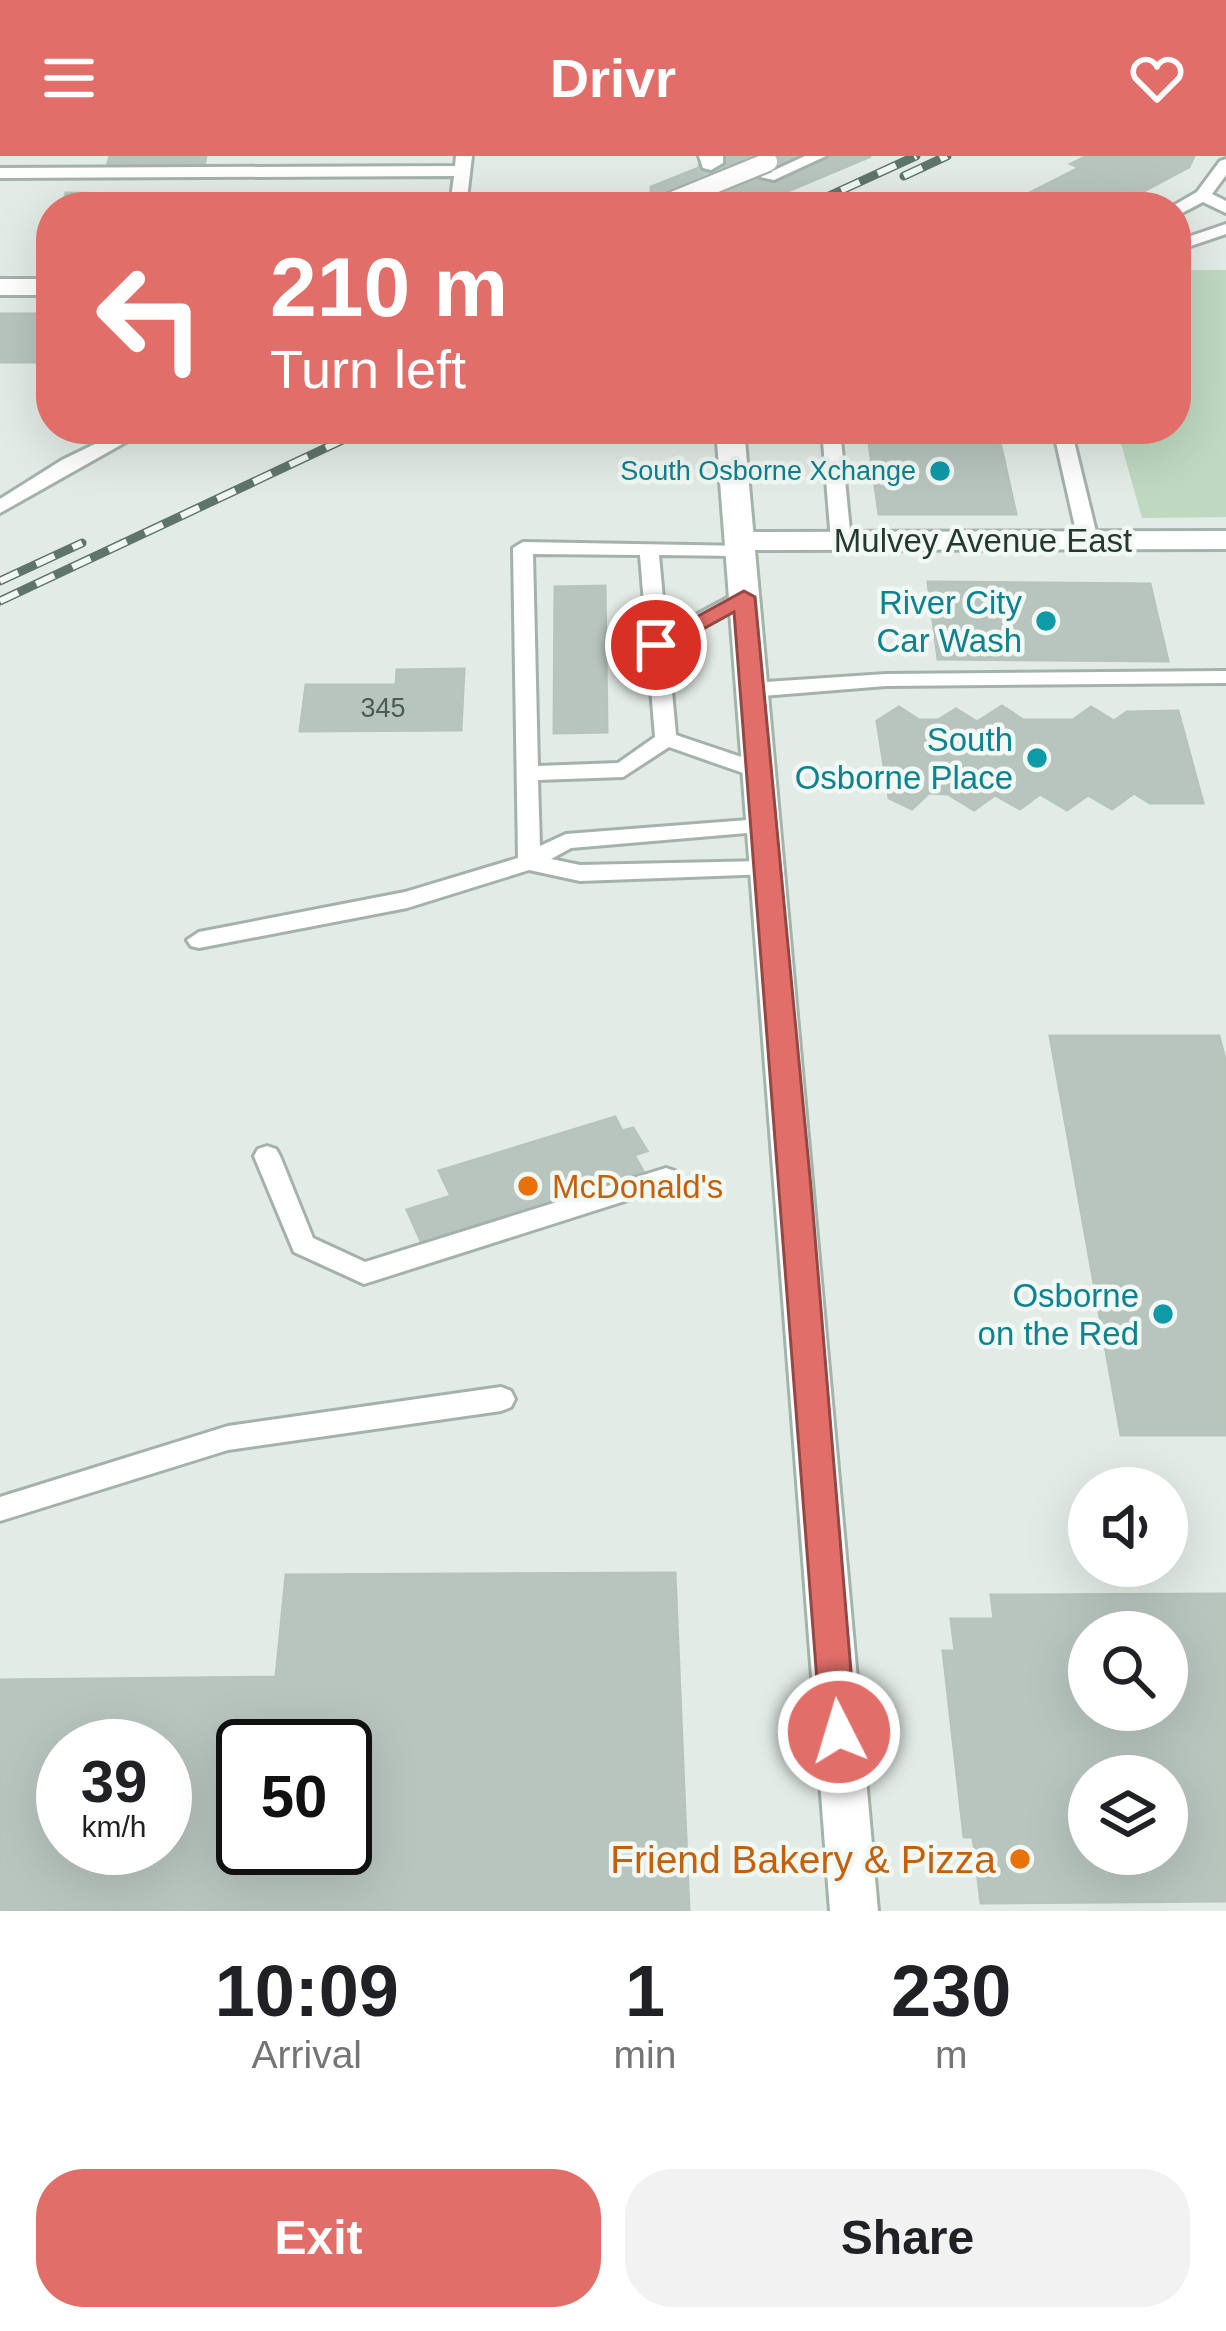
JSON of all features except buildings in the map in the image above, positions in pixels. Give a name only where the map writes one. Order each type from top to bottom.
[{"type":"main road","points":[[0,287],[36,287]]},
{"type":"main road","points":[[731,444],[854,1911]]},
{"type":"main road","name":"Mulvey Avenue East","points":[[740,545],[1226,540]]},
{"type":"lane","points":[[699,192],[773,165],[818,156]]},
{"type":"lane","points":[[0,173],[464,164]]},
{"type":"lane","points":[[1191,202],[1203,194],[1226,164]]},
{"type":"lane","points":[[724,192],[773,165]]},
{"type":"lane","points":[[1203,194],[1226,208]]},
{"type":"lane","points":[[1191,241],[1226,229]]},
{"type":"lane","points":[[0,507],[109,444]]},
{"type":"lane","points":[[832,444],[841,541]]},
{"type":"lane","points":[[1066,444],[1088,540]]},
{"type":"lane","points":[[529,862],[523,548],[740,545]]},
{"type":"lane","points":[[649,549],[666,739]]},
{"type":"lane","points":[[656,645],[744,597]]},
{"type":"lane","points":[[751,690],[886,680],[1226,677]]},
{"type":"lane","points":[[527,773],[623,770],[666,739]]},
{"type":"lane","points":[[666,739],[757,770]]},
{"type":"lane","points":[[199,940],[406,900],[529,862],[566,841],[761,826]]},
{"type":"lane","points":[[529,862],[580,873],[765,868]]},
{"type":"lane","points":[[266,1156],[303,1245],[364,1273],[666,1178]]},
{"type":"lane","points":[[0,1509],[228,1438],[501,1399]]},
{"type":"green space","points":[[1191,270],[1226,270],[1226,517],[1142,518],[1121,444],[1191,444]]},
{"type":"tunnel","points":[[711,163],[713,192]]},
{"type":"railway","points":[[838,192],[916,156]]},
{"type":"railway","points":[[904,176],[947,156]]},
{"type":"railway","points":[[0,601],[334,444]]},
{"type":"railway","points":[[0,581],[82,543]]},
{"type":"place","name":"South Osborne Xchange","points":[[940,471]]},
{"type":"place","name":"River City Car Wash","points":[[1046,621]]},
{"type":"place","name":"South Osborne Place","points":[[1037,758]]},
{"type":"place","name":"McDonald's","points":[[528,1186]]},
{"type":"place","name":"Osborne on the Red","points":[[1163,1314]]},
{"type":"place","name":"Friend Bakery & Pizza","points":[[1020,1859]]},
{"type":"route","points":[[656,645],[744,597],[839,1732]]}]
